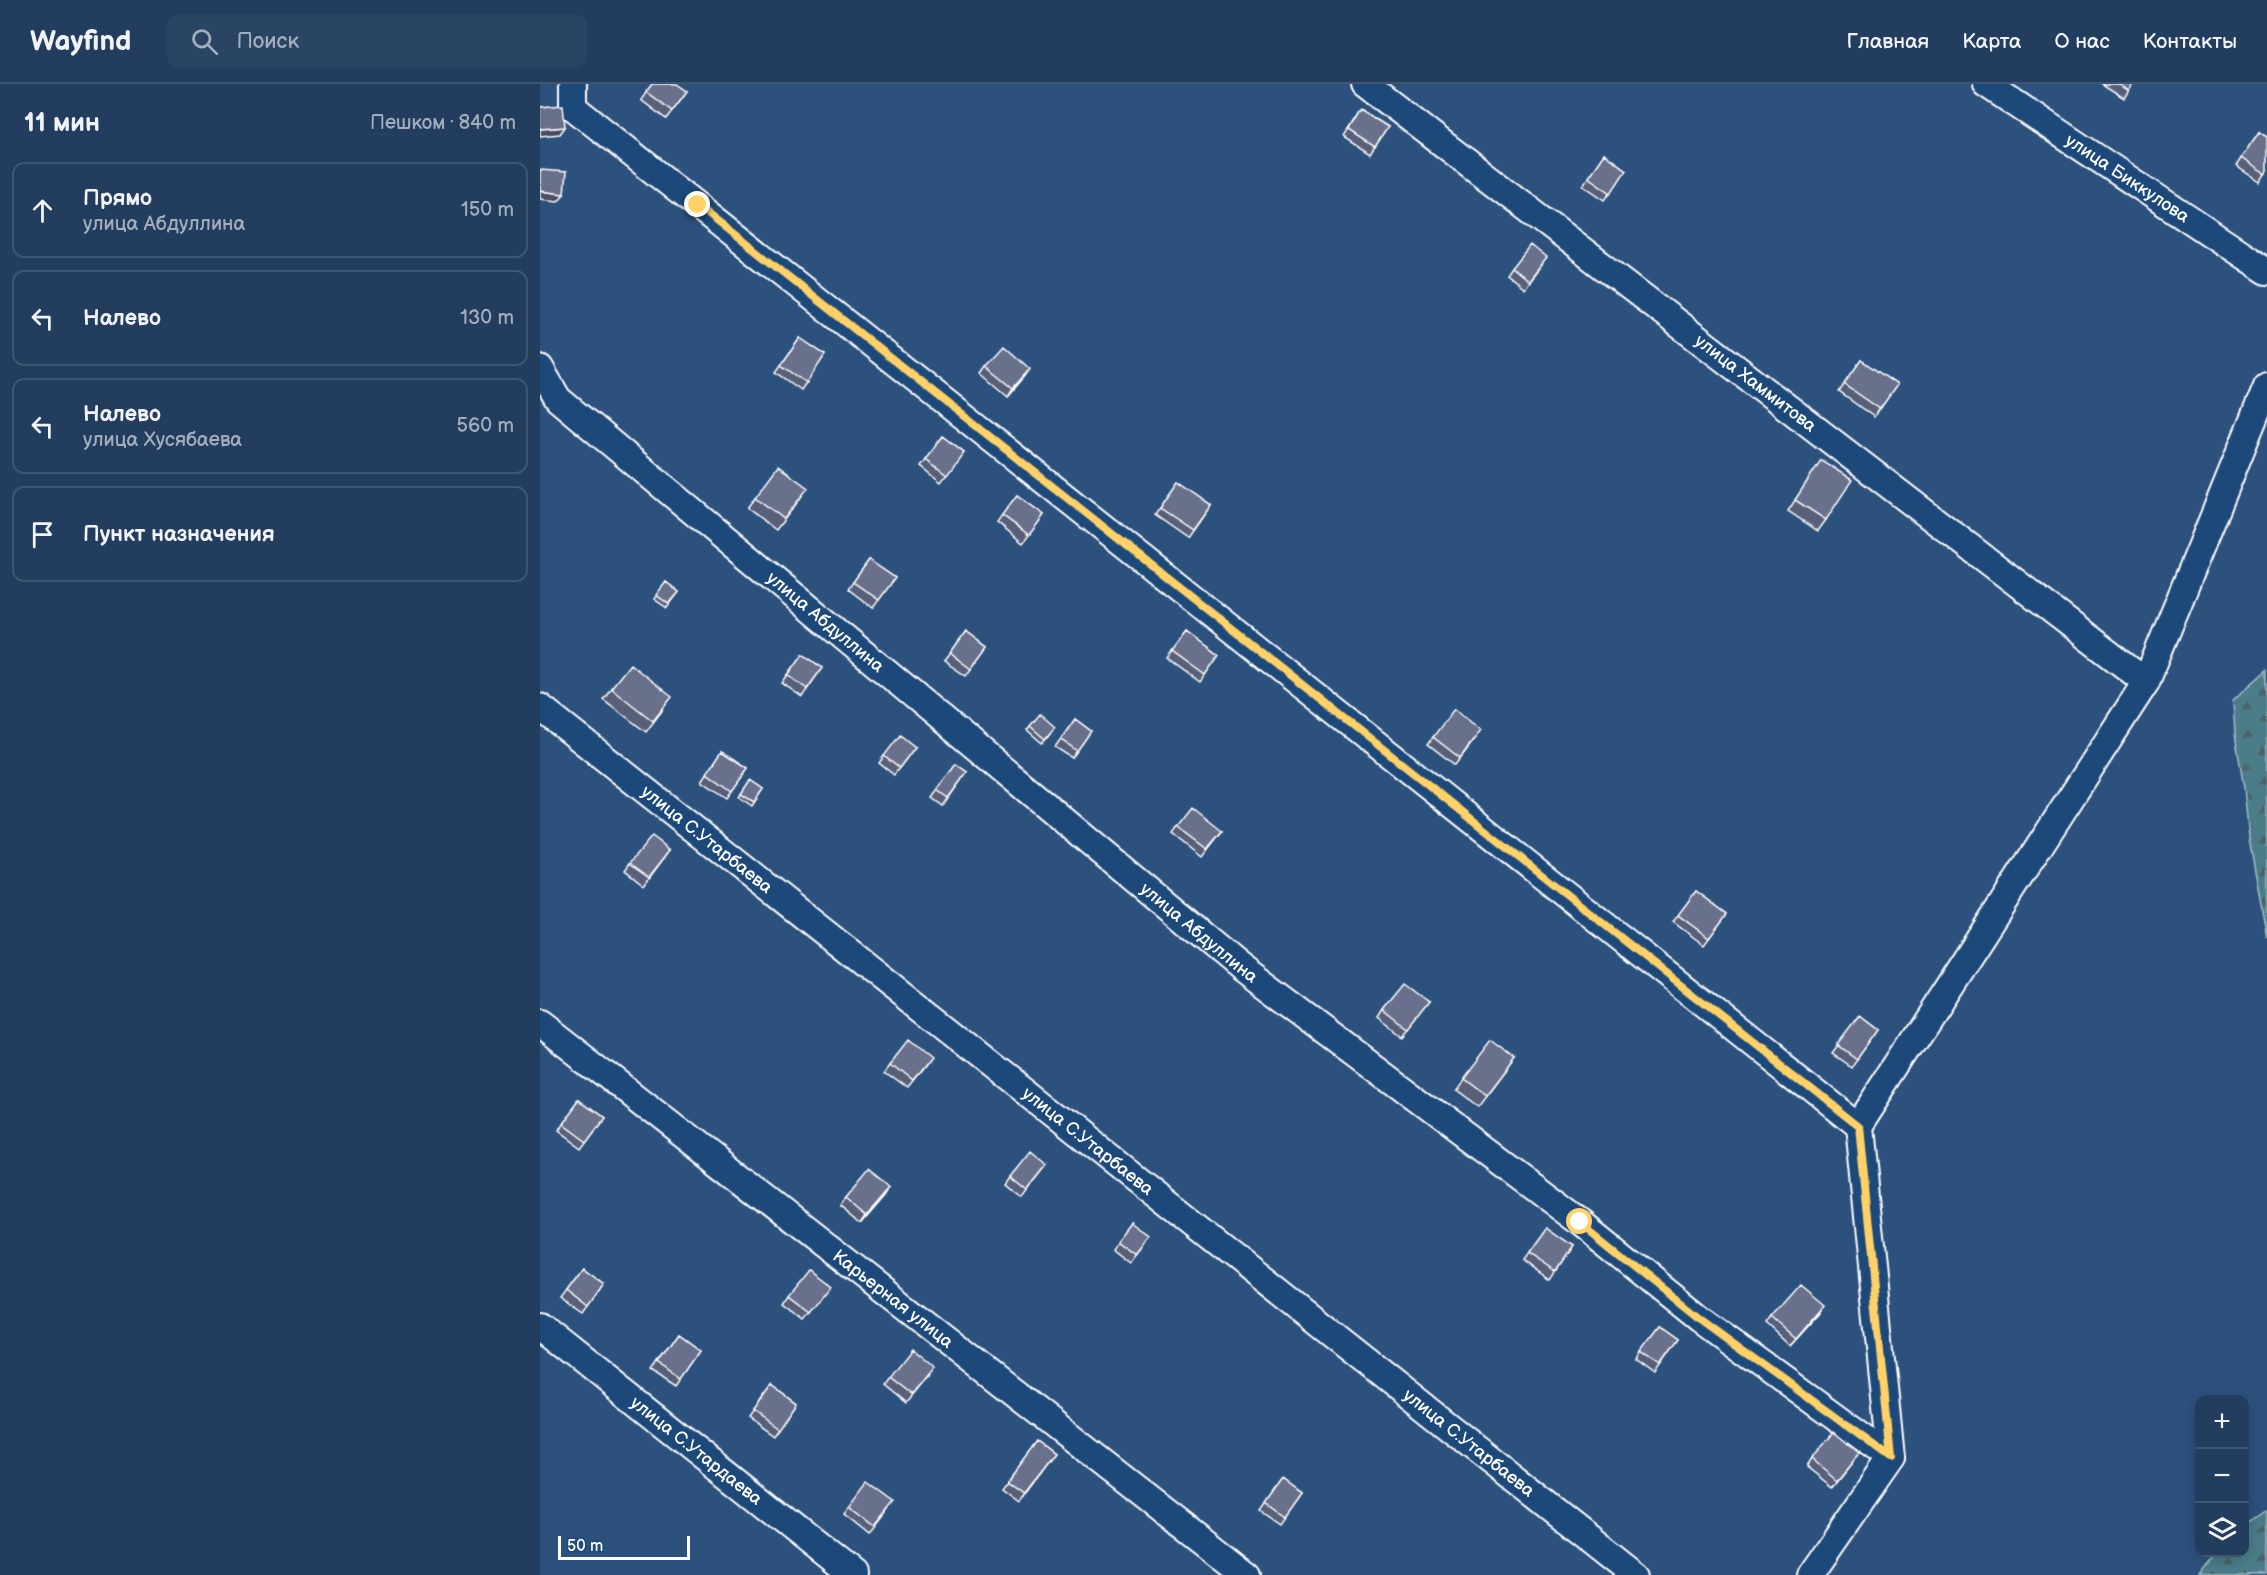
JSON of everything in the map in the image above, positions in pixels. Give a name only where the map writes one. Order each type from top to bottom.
[{"type":"street","name":"улица Хаммитова","points":[[1365,84],[2146,682]]},
{"type":"street","name":"улица Биккулова","points":[[1986,84],[2267,271]]},
{"type":"street","points":[[573,96],[1858,1126]]},
{"type":"street","name":"улица Абдуллина","points":[[540,368],[558,399],[1240,967],[1580,1222],[1699,1318],[1891,1458]]},
{"type":"street","points":[[1810,1575],[1891,1458],[1858,1126],[2146,682],[2267,386]]},
{"type":"street","name":"улица С.Утарбаева","points":[[540,707],[1636,1575]]},
{"type":"street","name":"Карьерная улица","points":[[540,1023],[1247,1575]]},
{"type":"street","name":"улица С.Утардаева","points":[[540,1326],[853,1575]]},
{"type":"green space","points":[[2267,670],[2267,937],[2249,838],[2235,734],[2233,700]]},
{"type":"green space","points":[[2267,1510],[2267,1575],[2200,1575],[2214,1557],[2249,1557],[2249,1523]]},
{"type":"building","points":[[652,84],[677,84],[687,91],[672,111],[646,92]]},
{"type":"building","points":[[2119,84],[2133,84],[2129,91]]},
{"type":"building","points":[[563,105],[565,127],[540,129],[540,107]]},
{"type":"building","points":[[1361,110],[1388,127],[1375,147],[1349,130]]},
{"type":"building","points":[[2259,132],[2267,137],[2267,171],[2265,174],[2241,158]]},
{"type":"building","points":[[1604,154],[1626,170],[1611,193],[1588,177]]},
{"type":"building","points":[[540,170],[566,172],[564,194],[540,191]]},
{"type":"building","points":[[1530,245],[1546,258],[1528,281],[1512,268]]},
{"type":"building","points":[[800,338],[825,355],[807,383],[781,365]]},
{"type":"building","points":[[1004,346],[1030,369],[1013,388],[986,366]]},
{"type":"building","points":[[1861,360],[1897,385],[1880,409],[1844,384]]},
{"type":"building","points":[[943,436],[964,452],[947,475],[926,459]]},
{"type":"building","points":[[1821,460],[1852,480],[1826,520],[1795,500]]},
{"type":"building","points":[[778,466],[808,488],[784,519],[755,497]]},
{"type":"building","points":[[1178,482],[1211,505],[1193,530],[1160,508]]},
{"type":"building","points":[[1017,495],[1044,515],[1029,535],[1002,515]]},
{"type":"building","points":[[869,560],[895,578],[879,600],[853,582]]},
{"type":"building","points":[[666,582],[679,592],[669,604],[656,595]]},
{"type":"building","points":[[966,631],[987,647],[971,669],[950,653]]},
{"type":"building","points":[[1187,631],[1219,655],[1205,675],[1172,651]]},
{"type":"building","points":[[803,654],[822,668],[807,689],[788,675]]},
{"type":"building","points":[[630,664],[672,697],[653,721],[611,688]]},
{"type":"building","points":[[1454,709],[1481,730],[1460,758],[1433,737]]},
{"type":"building","points":[[1040,714],[1055,727],[1045,739],[1030,726]]},
{"type":"building","points":[[1075,719],[1091,731],[1077,751],[1061,739]]},
{"type":"building","points":[[900,735],[915,747],[899,768],[884,756]]},
{"type":"building","points":[[722,751],[748,768],[732,791],[707,773]]},
{"type":"building","points":[[956,764],[967,772],[948,798],[937,790]]},
{"type":"building","points":[[750,780],[763,789],[754,802],[741,794]]},
{"type":"building","points":[[1193,808],[1222,831],[1207,849],[1178,827]]},
{"type":"building","points":[[652,836],[670,850],[649,877],[630,863]]},
{"type":"building","points":[[1696,891],[1727,914],[1709,938],[1678,915]]},
{"type":"building","points":[[1405,984],[1429,1002],[1408,1029],[1384,1010]]},
{"type":"building","points":[[1860,1016],[1878,1030],[1857,1059],[1838,1045]]},
{"type":"building","points":[[908,1040],[930,1058],[912,1081],[890,1063]]},
{"type":"building","points":[[1490,1040],[1514,1058],[1485,1096],[1461,1078]]},
{"type":"building","points":[[579,1099],[602,1116],[584,1140],[561,1123]]},
{"type":"building","points":[[1030,1151],[1047,1165],[1027,1190],[1010,1176]]},
{"type":"building","points":[[869,1169],[891,1187],[867,1215],[846,1197]]},
{"type":"building","points":[[1132,1223],[1151,1237],[1137,1255],[1118,1241]]},
{"type":"building","points":[[1545,1228],[1572,1247],[1555,1272],[1527,1253]]},
{"type":"building","points":[[582,1268],[604,1284],[588,1307],[566,1290]]},
{"type":"building","points":[[809,1270],[831,1287],[811,1312],[789,1295]]},
{"type":"building","points":[[1801,1285],[1825,1305],[1796,1339],[1772,1318]]},
{"type":"building","points":[[1660,1327],[1678,1340],[1660,1365],[1641,1352]]},
{"type":"building","points":[[679,1334],[701,1350],[681,1379],[659,1363]]},
{"type":"building","points":[[910,1349],[933,1368],[911,1395],[888,1377]]},
{"type":"building","points":[[772,1385],[796,1403],[778,1429],[753,1411]]},
{"type":"building","points":[[1834,1432],[1859,1453],[1837,1480],[1812,1459]]},
{"type":"building","points":[[1037,1441],[1054,1454],[1024,1493],[1007,1481]]},
{"type":"building","points":[[1283,1479],[1302,1493],[1285,1517],[1266,1503]]},
{"type":"building","points":[[868,1482],[895,1502],[875,1527],[849,1507]]},
{"type":"route","points":[[698,205],[1858,1126],[1891,1458],[1699,1318],[1580,1222]]}]
